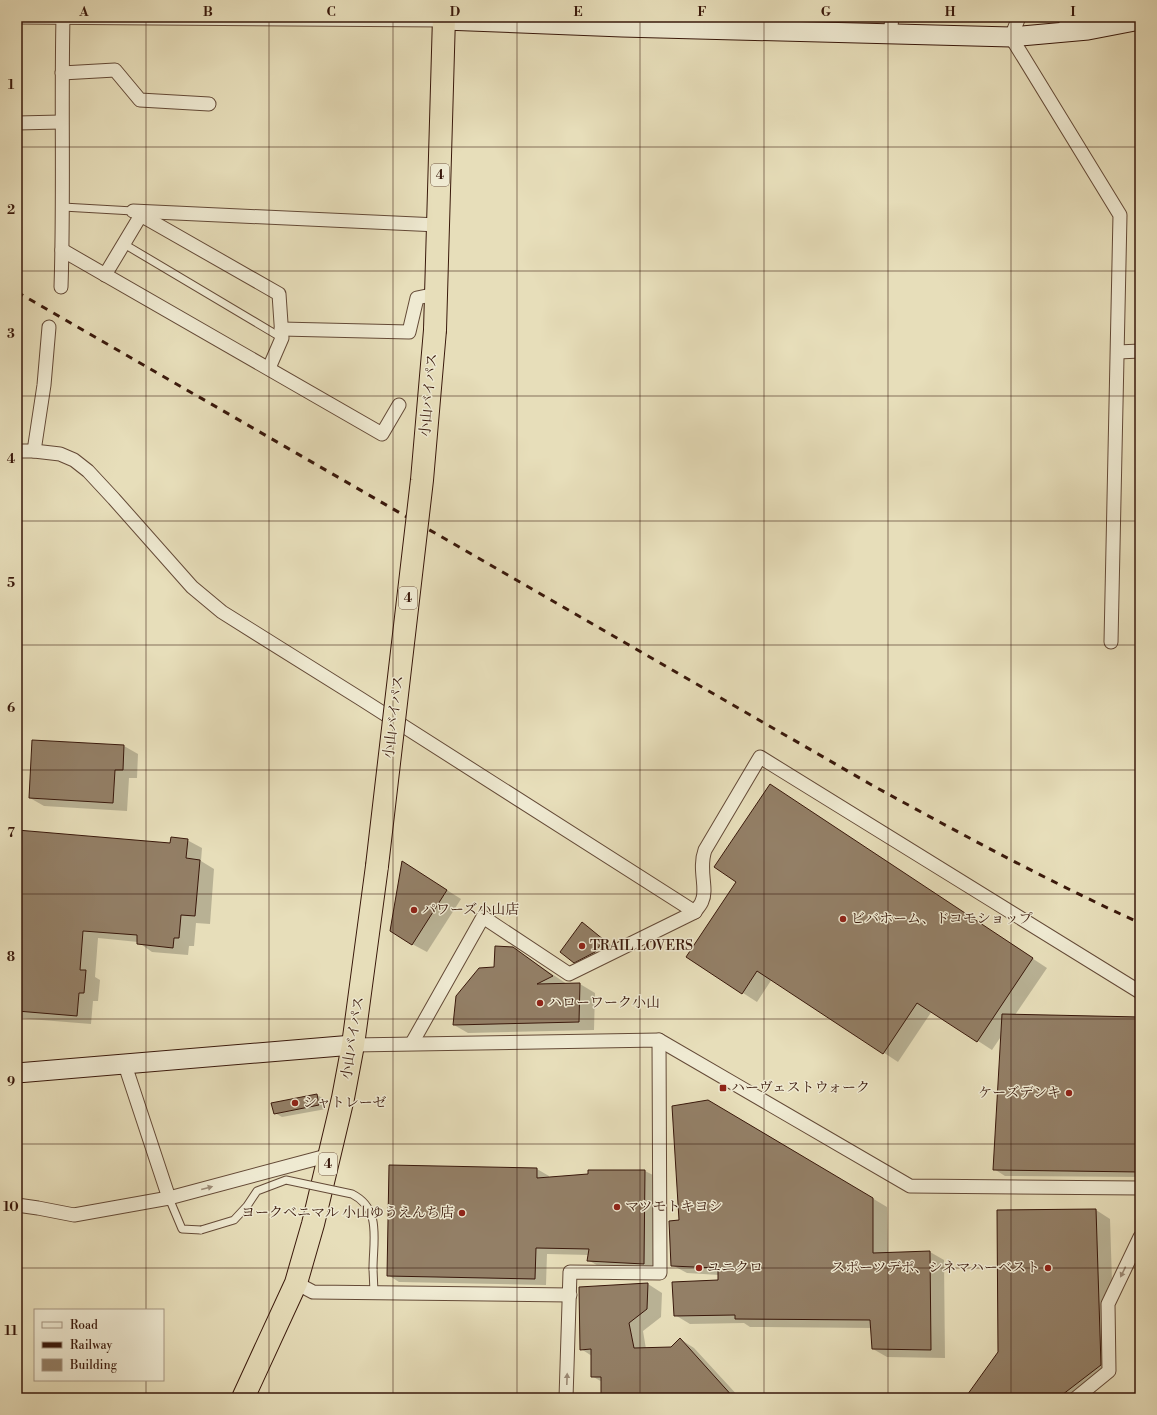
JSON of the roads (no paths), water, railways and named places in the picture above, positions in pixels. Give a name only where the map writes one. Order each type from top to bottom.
[{"type":"highway","name":"小山バイパス","points":[[243,1398],[296,1283],[313,1224],[330,1154],[353,1045],[422,480],[435,330],[444,19]]},
{"type":"street","points":[[17,17],[444,19],[891,26],[1011,37],[1066,24],[1140,20]]},
{"type":"street","points":[[1011,37],[1019,17]]},
{"type":"street","points":[[61,287],[63,207],[61,122],[63,18]]},
{"type":"street","points":[[1011,37],[1120,215],[1111,642]]},
{"type":"street","points":[[62,73],[115,70],[140,100],[209,104]]},
{"type":"street","points":[[17,122],[61,122]]},
{"type":"street","points":[[137,213],[438,224]]},
{"type":"street","points":[[105,275],[124,244],[137,213]]},
{"type":"street","points":[[137,213],[279,294],[281,334],[269,368]]},
{"type":"street","points":[[62,250],[382,434],[399,405]]},
{"type":"street","points":[[281,334],[409,332],[417,298],[436,294]]},
{"type":"street","points":[[34,451],[44,385],[49,327]]},
{"type":"street","points":[[1118,352],[1140,351]]},
{"type":"street","points":[[17,451],[60,454],[74,460],[88,470],[192,587],[222,612],[361,698],[695,912]]},
{"type":"street","points":[[412,1043],[483,917],[569,974],[695,912],[704,895],[701,871],[702,859],[705,850],[760,758],[1140,992]]},
{"type":"street","points":[[566,1398],[570,1272],[660,1273],[658,1040]]},
{"type":"street","points":[[17,1073],[353,1045],[658,1040],[910,1186],[1140,1188]]},
{"type":"street","points":[[125,1064],[169,1198]]},
{"type":"street","points":[[17,1206],[38,1208],[74,1215],[169,1198],[330,1154]]},
{"type":"street","points":[[1076,1398],[1109,1371],[1108,1304],[1140,1237]]},
{"type":"street","points":[[296,1283],[313,1292],[570,1295]]},
{"type":"lane","points":[[63,207],[137,213]]},
{"type":"lane","points":[[124,244],[281,334]]},
{"type":"lane","points":[[169,1198],[182,1229],[201,1230],[234,1220],[247,1206],[257,1191],[286,1180],[352,1194],[361,1198],[368,1205],[373,1214],[374,1292]]},
{"type":"railway","points":[[17,292],[870,784],[1004,856],[1140,923]]},
{"type":"place","name":"パワーズ小山店","points":[[414,910]]},
{"type":"place","name":"ビバホーム、ドコモショップ","points":[[843,919]]},
{"type":"place","name":"TRAIL LOVERS","points":[[582,946]]},
{"type":"place","name":"ハローワーク小山","points":[[540,1003]]},
{"type":"place","name":"ハーヴェストウォーク","points":[[723,1088]]},
{"type":"place","name":"ケーズデンキ","points":[[1069,1093]]},
{"type":"place","name":"シャトレーゼ","points":[[295,1103]]},
{"type":"place","name":"マツモトキヨシ","points":[[617,1207]]},
{"type":"place","name":"ヨークベニマル 小山ゆうえんち店","points":[[462,1213]]},
{"type":"place","name":"ユニクロ","points":[[699,1268]]},
{"type":"place","name":"スポーツデポ、シネマハーベスト","points":[[1048,1268]]}]
